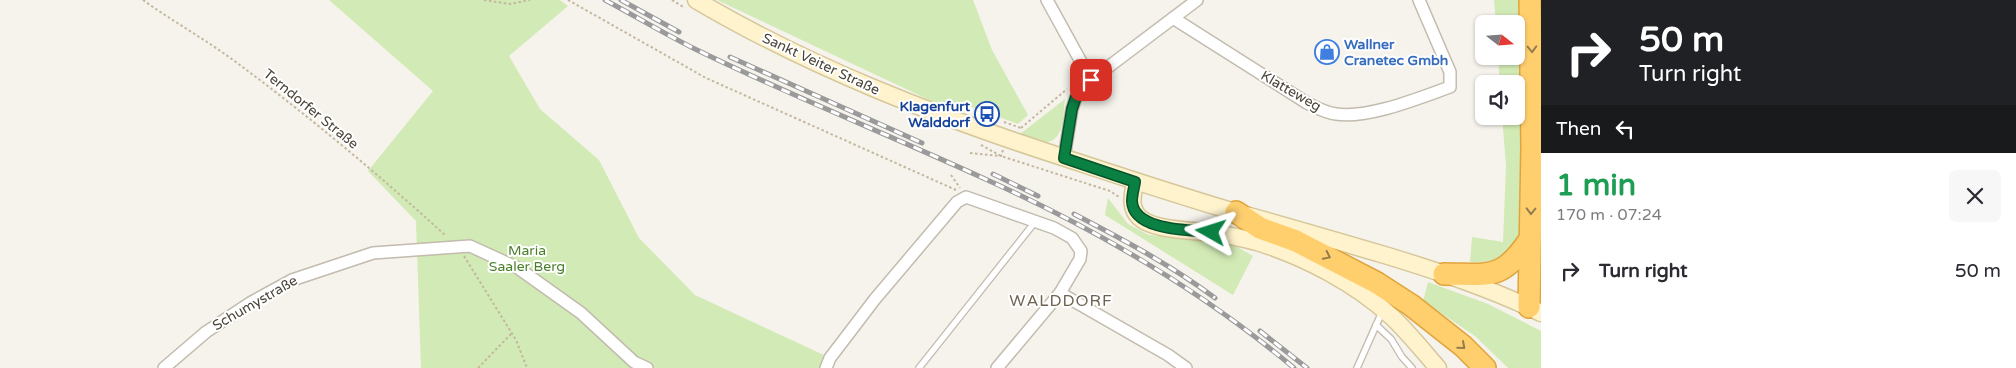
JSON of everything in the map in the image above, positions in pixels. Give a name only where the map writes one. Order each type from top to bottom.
[{"type":"highway","points":[[1530,0],[1532,147],[1530,240],[1535,310]]},
{"type":"highway","points":[[1236,212],[1260,228],[1296,242],[1377,283],[1411,305],[1464,346],[1485,368]]},
{"type":"highway","points":[[1444,274],[1489,274],[1503,270],[1513,262],[1530,240]]},
{"type":"main road","name":"Sankt Veiter Straße","points":[[696,0],[760,36],[861,84],[915,106],[1135,182],[1282,224],[1444,274],[1535,310]]},
{"type":"main road","points":[[1135,182],[1132,201],[1133,209],[1139,218],[1150,224],[1167,228],[1231,236],[1268,246],[1322,270],[1349,285],[1379,317],[1393,318],[1438,368]]},
{"type":"street","points":[[1046,0],[1089,76]]},
{"type":"street","points":[[1064,158],[1072,109],[1076,97],[1089,76],[1197,0]]},
{"type":"street","name":"Klatteweg","points":[[1173,18],[1307,103],[1336,114],[1364,114],[1450,87],[1450,72],[1419,0]]},
{"type":"street","points":[[826,368],[830,358],[875,299],[957,202],[966,197],[1054,228],[1072,238],[1081,251],[1080,259],[1060,293],[997,368]]},
{"type":"street","name":"Schumystraße","points":[[164,368],[206,332],[250,303],[292,280],[373,253],[458,246],[470,246],[518,268],[581,312],[634,362],[647,368]]},
{"type":"street","points":[[1060,293],[1168,355],[1186,368]]},
{"type":"lane","points":[[919,368],[1035,222]]},
{"type":"lane","points":[[1357,368],[1379,317]]},
{"type":"lane","points":[[1379,317],[1402,357],[1412,368]]},
{"type":"path","name":"Terndorfer Straße","points":[[143,0],[228,56],[333,138],[458,246],[516,340],[527,368]]},
{"type":"path","points":[[484,0],[510,4],[530,0]]},
{"type":"path","points":[[568,0],[706,78],[950,187],[966,197]]},
{"type":"path","points":[[970,153],[1001,156],[1007,139],[1089,76]]},
{"type":"path","points":[[951,176],[966,197]]},
{"type":"path","points":[[478,368],[512,333]]},
{"type":"green space","name":"Maria Saaler Berg","points":[[329,0],[560,0],[568,6],[509,56],[540,109],[599,160],[639,238],[695,295],[826,356],[831,368],[421,368],[416,221],[368,171],[433,91]]},
{"type":"green space","points":[[717,0],[973,0],[992,50],[1028,115],[1018,124],[966,105],[942,106]]},
{"type":"green space","points":[[1494,0],[1519,0],[1520,15],[1495,15]]},
{"type":"green space","points":[[1499,65],[1521,65],[1521,75],[1499,75]]},
{"type":"green space","points":[[1065,99],[1062,126],[1056,138],[1051,141],[1041,142],[1020,134]]},
{"type":"green space","points":[[1503,125],[1521,125],[1521,224],[1515,245],[1505,255],[1494,260],[1470,262],[1472,237],[1503,242],[1506,165]]},
{"type":"green space","points":[[1108,198],[1128,224],[1149,235],[1219,241],[1234,245],[1253,256],[1233,295],[1105,215]]},
{"type":"green space","points":[[1428,282],[1488,304],[1541,331],[1541,368],[1508,368],[1475,336],[1423,301]]},
{"type":"railway","points":[[605,0],[730,66],[983,178],[1105,239],[1184,286],[1258,339],[1294,368]]},
{"type":"railway","points":[[621,0],[679,32]]},
{"type":"railway","points":[[730,57],[922,143]]},
{"type":"railway","points":[[993,174],[1038,196]]},
{"type":"railway","points":[[1074,214],[1164,264],[1215,298]]},
{"type":"railway","points":[[1260,331],[1307,368]]},
{"type":"place","name":"Wallner Cranetec Gmbh","points":[[1327,52]]},
{"type":"place","name":"Klagenfurt Walddorf","points":[[987,114]]},
{"type":"district","name":"WALDDORF","points":[[1061,301]]},
{"type":"route","points":[[1091,80],[1076,97],[1072,109],[1064,158],[1135,182],[1132,201],[1133,209],[1139,218],[1150,224],[1167,228],[1211,232]]}]
